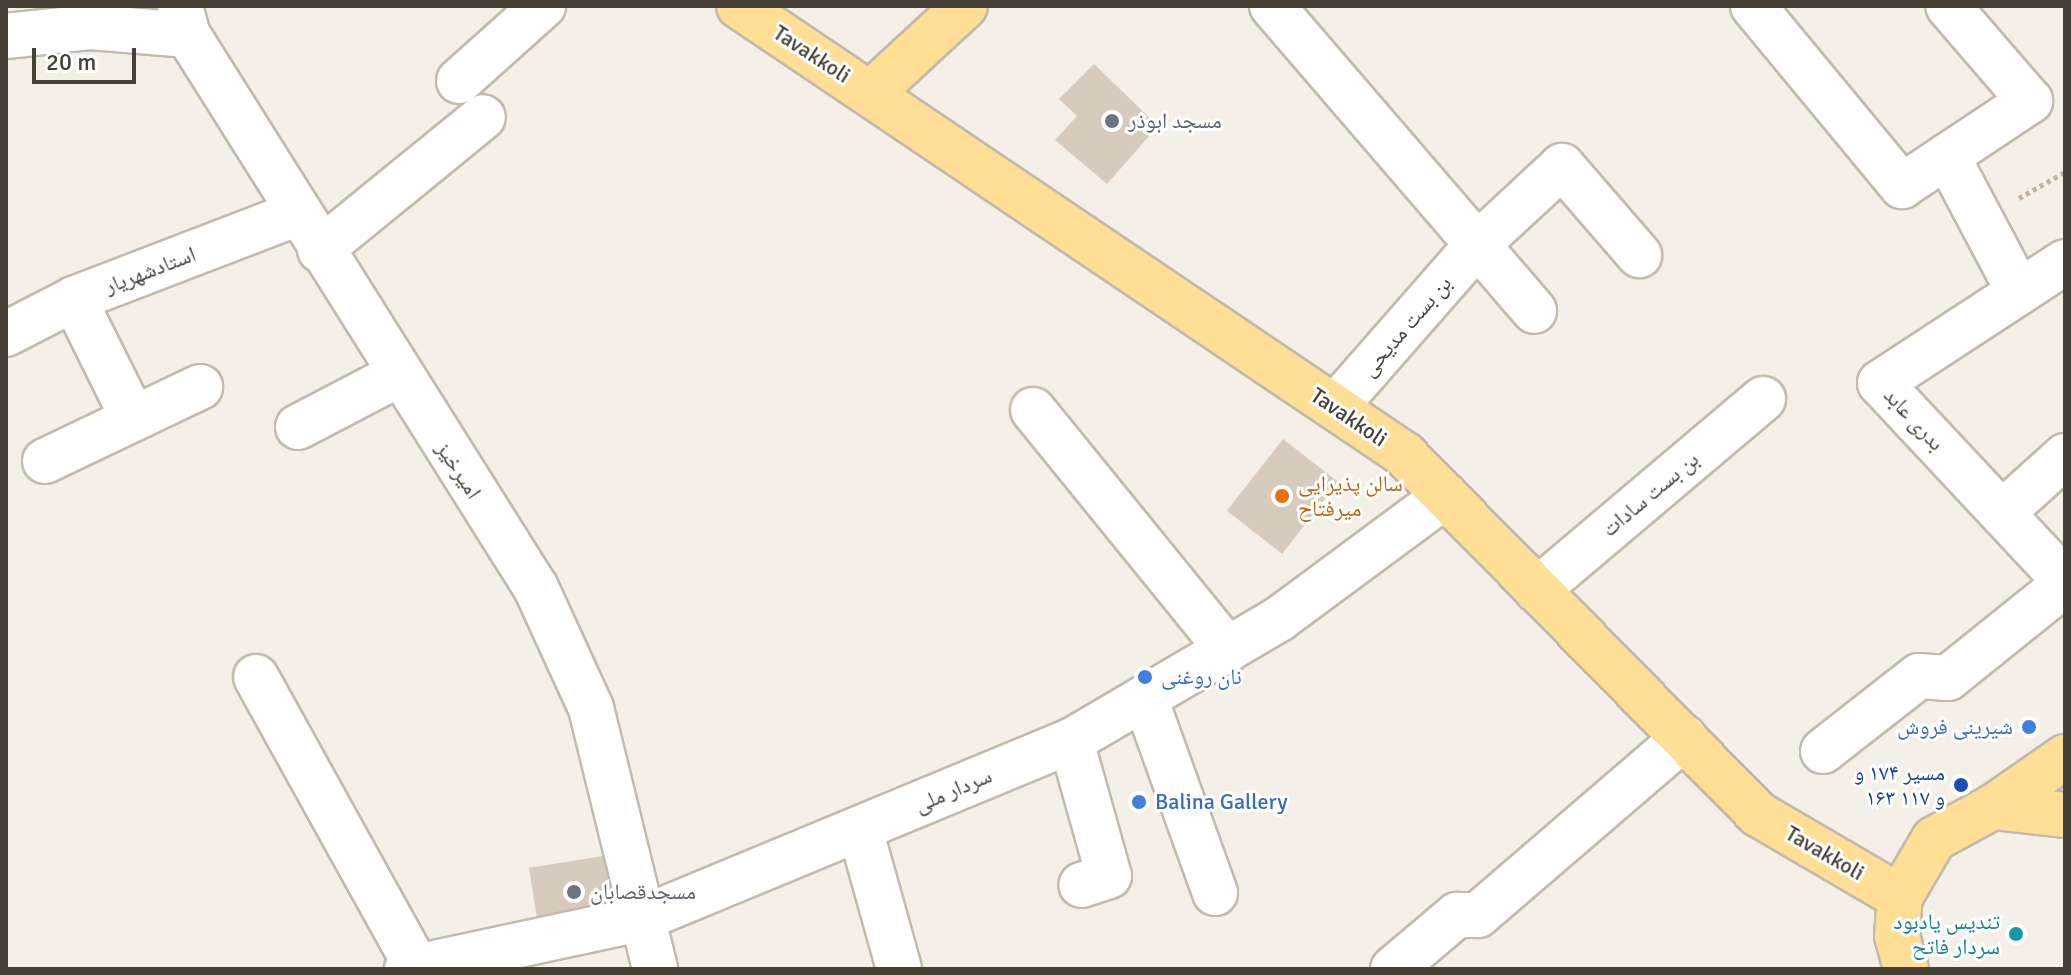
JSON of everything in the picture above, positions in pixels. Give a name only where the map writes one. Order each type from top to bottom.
[{"type":"main road","name":"Tavakkoli","points":[[739,6],[1404,454],[1758,814],[1900,897]]},
{"type":"main road","points":[[871,93],[965,6]]},
{"type":"main road","points":[[1906,969],[1897,936],[1900,897],[1934,839],[1993,807],[2065,757]]},
{"type":"main road","points":[[1993,807],[2065,815]]},
{"type":"street","points":[[459,81],[543,6]]},
{"type":"street","points":[[1272,6],[1534,311]]},
{"type":"street","points":[[1753,6],[1902,186],[2030,101],[1948,6]]},
{"type":"street","points":[[6,36],[184,21]]},
{"type":"street","name":"امیرخیز","points":[[184,21],[320,250],[536,588],[591,708],[655,969]]},
{"type":"street","points":[[320,250],[483,117]]},
{"type":"street","points":[[1947,156],[2019,292]]},
{"type":"street","name":"بن بست مدیحی","points":[[1335,407],[1477,245],[1562,166],[1639,255]]},
{"type":"street","name":"استادشهریار","points":[[6,334],[74,299],[298,213]]},
{"type":"street","name":"بدری عابد","points":[[2065,262],[1880,383],[2065,583]]},
{"type":"street","points":[[74,299],[133,418]]},
{"type":"street","points":[[298,427],[398,375]]},
{"type":"street","points":[[45,461],[200,387]]},
{"type":"street","name":"بن بست سادات","points":[[1537,590],[1763,399]]},
{"type":"street","points":[[1033,410],[1228,650]]},
{"type":"street","points":[[2002,513],[2065,456]]},
{"type":"street","name":"سردار ملی","points":[[412,968],[641,919],[1071,741],[1146,701],[1228,650],[1445,496]]},
{"type":"street","points":[[1823,751],[1919,676],[1948,678],[2065,583]]},
{"type":"street","points":[[256,677],[412,968]]},
{"type":"street","points":[[1146,701],[1215,893]]},
{"type":"street","points":[[1393,969],[1457,915],[1478,915],[1684,738]]},
{"type":"street","points":[[1071,741],[1109,876],[1081,885]]},
{"type":"street","points":[[860,829],[899,969]]},
{"type":"path","points":[[2019,198],[2065,172]]},
{"type":"building","name":"مسجد ابوذر","points":[[1094,64],[1158,126],[1107,184],[1055,140],[1077,116],[1059,99]]},
{"type":"building","name":"سالن پذیرایی میرفتاح","points":[[1283,439],[1338,482],[1282,554],[1227,511]]},
{"type":"building","name":"مسجدقصابان","points":[[610,855],[619,914],[538,927],[529,868]]},
{"type":"place","name":"مسجد ابوذر","points":[[1112,121]]},
{"type":"place","name":"سالن پذیرایی میرفتاح","points":[[1282,496]]},
{"type":"place","name":"نان روغنی","points":[[1145,677]]},
{"type":"place","name":"شیرینی فروش","points":[[2029,727]]},
{"type":"place","name":"مسیر ۱۷۴ و ۱۶۳ و ۱۱۷","points":[[1961,785]]},
{"type":"place","name":"Balina Gallery","points":[[1139,802]]},
{"type":"place","name":"مسجدقصابان","points":[[574,892]]},
{"type":"place","name":"تندیس یادبود سردار فاتح","points":[[2016,934]]}]
